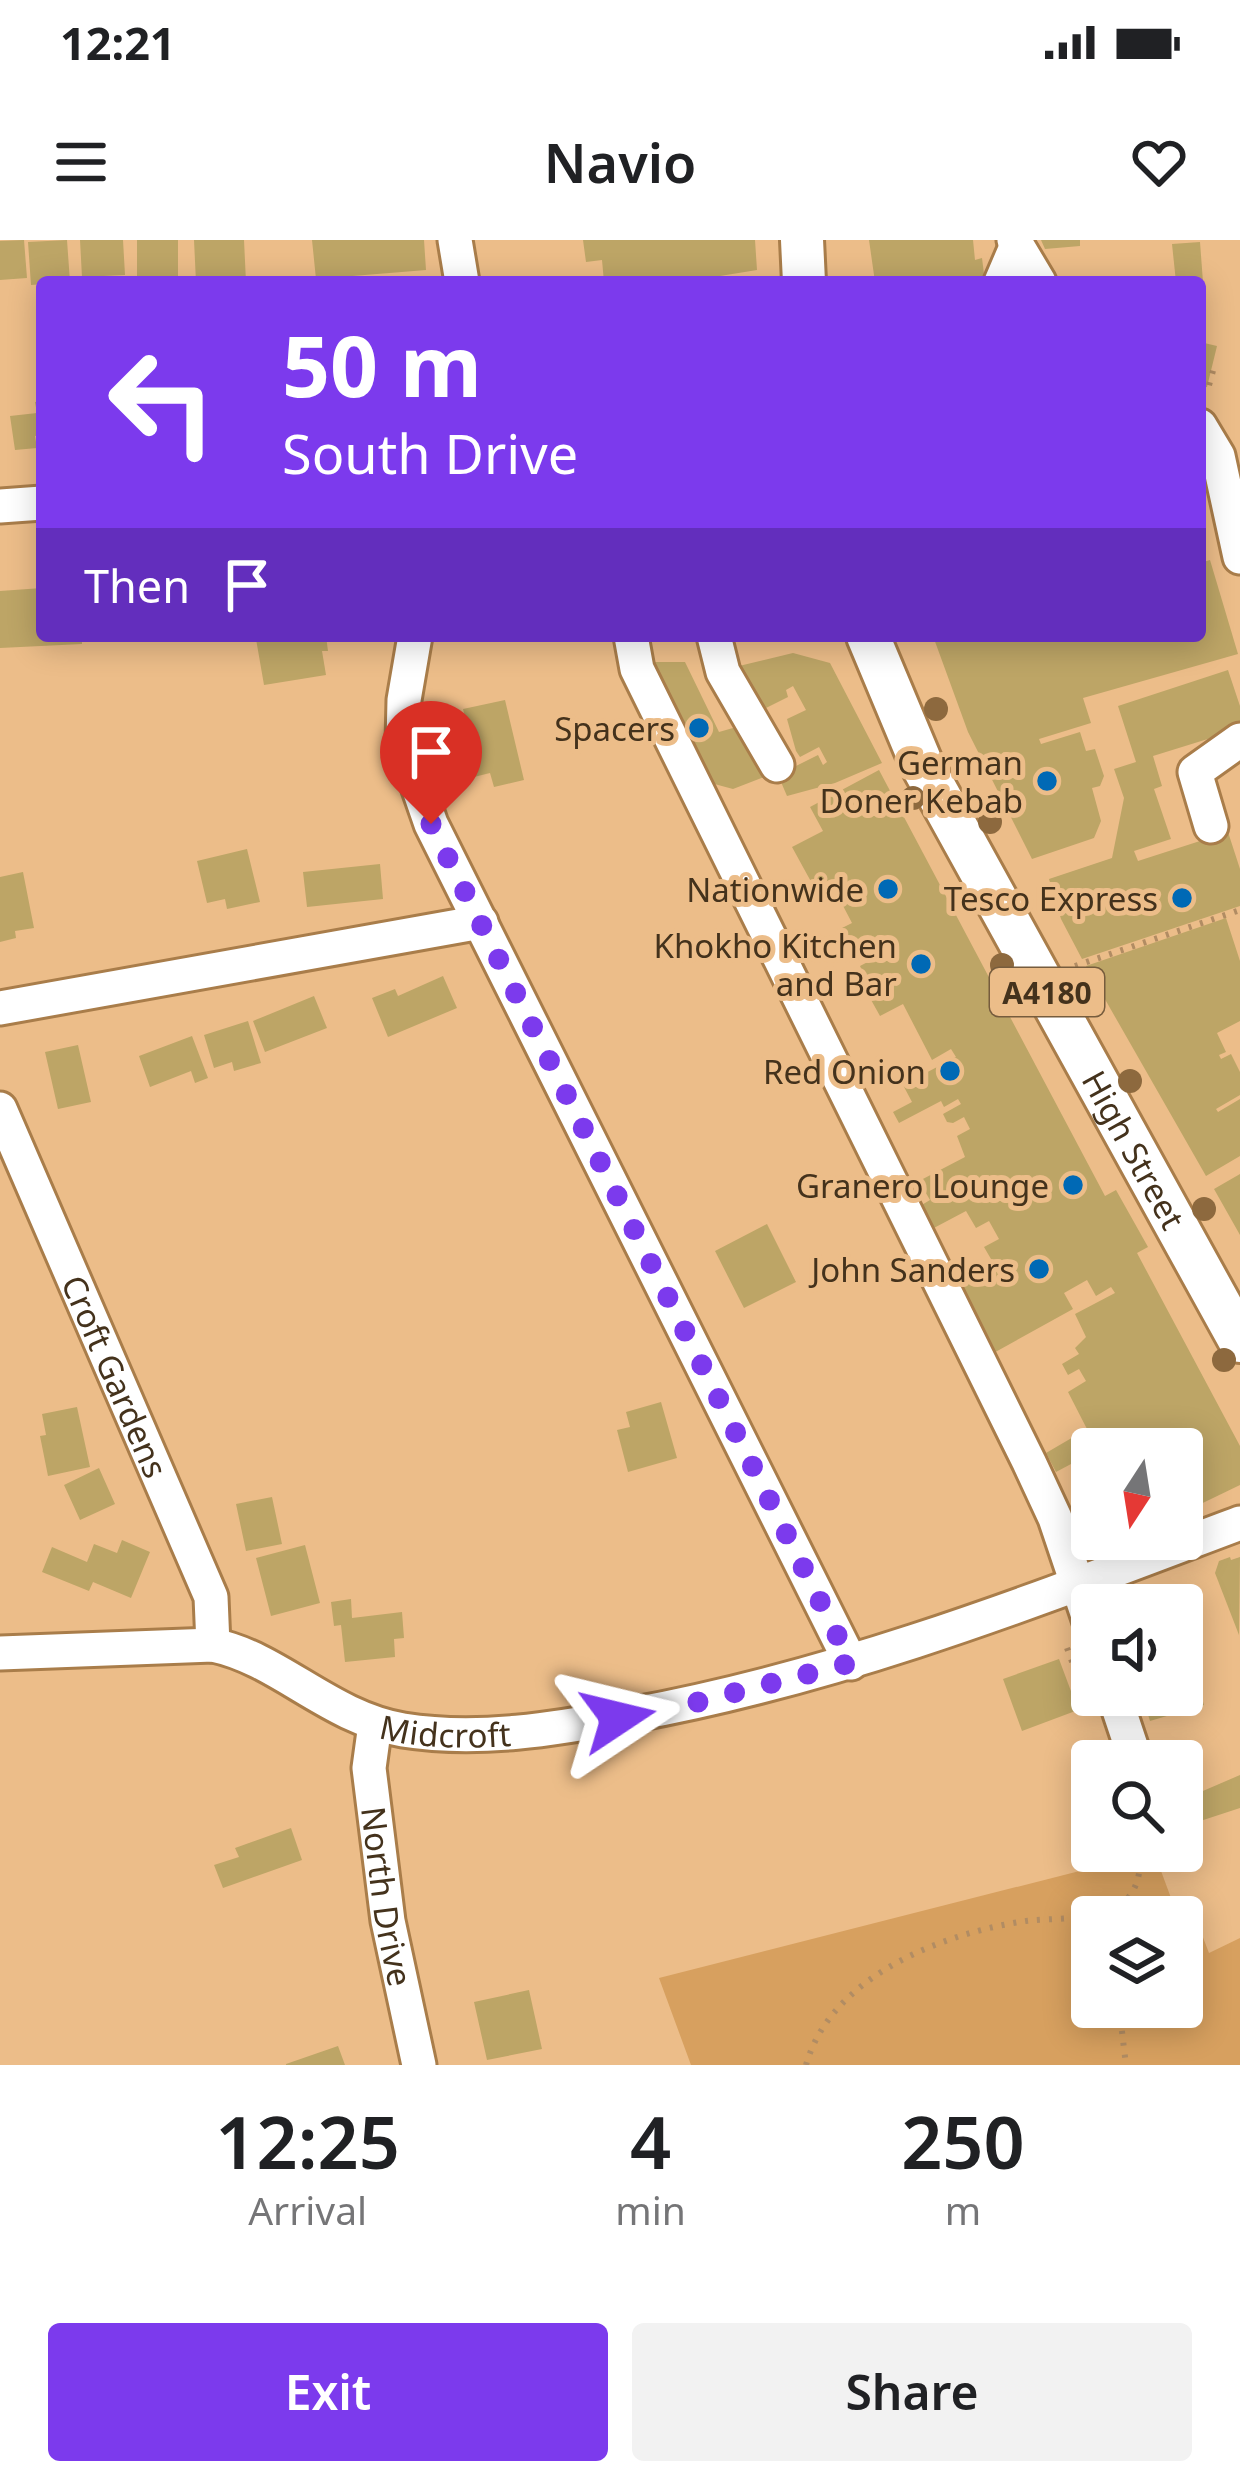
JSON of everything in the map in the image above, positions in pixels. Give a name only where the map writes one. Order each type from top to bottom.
[{"type":"main road","name":"High Street","points":[[870,642],[922,764],[1240,1341]]},
{"type":"street","points":[[455,240],[461,276]]},
{"type":"street","points":[[1002,276],[1015,243]]},
{"type":"street","points":[[1015,243],[1035,276]]},
{"type":"street","points":[[1206,436],[1218,456],[1240,557]]},
{"type":"street","points":[[0,506],[36,503]]},
{"type":"street","points":[[414,642],[402,723],[407,761],[431,824],[851,1663]]},
{"type":"street","points":[[632,642],[637,669],[1029,1462],[1077,1583]]},
{"type":"street","points":[[716,642],[723,672],[777,765]]},
{"type":"street","points":[[1211,826],[1195,772],[1240,740]]},
{"type":"street","points":[[0,1008],[481,922]]},
{"type":"street","name":"Croft Gardens","points":[[0,1109],[211,1597],[212,1645]]},
{"type":"street","name":"Midcroft","points":[[0,1653],[212,1645],[243,1655],[341,1712],[375,1724],[458,1735],[582,1724],[690,1704],[903,1648],[1240,1523]]},
{"type":"street","name":"North Drive","points":[[375,1724],[369,1768],[388,1921],[419,2065]]},
{"type":"path","points":[[1206,389],[1214,367]]},
{"type":"path","points":[[1076,966],[1240,910]]},
{"type":"path","points":[[806,2065],[823,2025],[840,2004],[888,1970],[986,1929],[1071,1919]]},
{"type":"path","points":[[1122,2028],[1126,2065]]},
{"type":"shaded area","points":[[1075,1872],[1161,1872],[1170,1896],[1071,1896],[1071,2028],[1203,2028],[1203,1937],[1209,1953],[1240,1938],[1240,2065],[691,2065],[659,1978]]},
{"type":"building","points":[[24,240],[27,278],[0,280],[0,241]]},
{"type":"building","points":[[67,240],[70,276],[36,276],[36,285],[31,285],[28,242]]},
{"type":"building","points":[[80,240],[123,240],[125,275],[82,276]]},
{"type":"building","points":[[137,240],[178,240],[178,276],[137,276]]},
{"type":"building","points":[[194,240],[244,240],[246,276],[196,276]]},
{"type":"building","points":[[312,240],[424,240],[426,270],[316,276]]},
{"type":"building","points":[[583,240],[755,240],[757,270],[720,276],[603,276],[602,260],[586,262]]},
{"type":"building","points":[[869,240],[973,240],[975,260],[982,258],[984,276],[874,276]]},
{"type":"building","points":[[1041,240],[1080,240],[1080,246],[1045,249]]},
{"type":"building","points":[[1200,242],[1203,276],[1175,276],[1172,244]]},
{"type":"building","points":[[1206,343],[1217,346],[1206,387]]},
{"type":"building","points":[[36,413],[36,448],[15,450],[10,416]]},
{"type":"building","points":[[1210,560],[1238,654],[1083,698],[1091,723],[1039,739],[1041,744],[1080,732],[1086,751],[1095,749],[1104,776],[1100,786],[1092,788],[1101,821],[1094,838],[1032,859],[968,732],[935,642],[1206,642],[1206,561]]},
{"type":"building","points":[[36,588],[36,642],[82,644],[0,648],[0,591]]},
{"type":"building","points":[[257,642],[327,642],[328,651],[322,651],[326,675],[264,685]]},
{"type":"building","points":[[793,653],[830,663],[882,763],[787,796],[778,775],[818,755],[823,765],[827,762],[819,747],[800,757],[796,751],[787,719],[806,710],[793,686],[786,690],[788,697],[758,712],[736,670]]},
{"type":"building","name":"Spacers","points":[[649,662],[685,662],[719,732],[747,724],[772,774],[733,789],[707,782]]},
{"type":"building","points":[[1228,670],[1240,706],[1240,729],[1153,756],[1162,786],[1154,789],[1171,839],[1134,851],[1138,861],[1228,832],[1240,869],[1240,906],[1082,959],[1061,919],[1049,879],[1112,858],[1124,798],[1114,769],[1136,762],[1118,706]]},
{"type":"building","points":[[505,700],[524,780],[494,787],[490,773],[474,777],[463,709]]},
{"type":"building","points":[[879,770],[1105,1196],[1116,1190],[1148,1247],[1137,1253],[1240,1446],[1240,1485],[1203,1503],[1203,1428],[1086,1428],[1068,1392],[1086,1381],[1079,1369],[1068,1375],[1062,1364],[1079,1354],[1075,1348],[1086,1337],[1075,1314],[1115,1293],[1111,1287],[1096,1296],[1087,1280],[1064,1293],[1073,1309],[990,1355],[949,1282],[991,1259],[984,1247],[999,1239],[989,1221],[976,1228],[966,1211],[932,1229],[920,1206],[930,1200],[919,1181],[965,1157],[957,1136],[970,1129],[964,1117],[953,1123],[943,1114],[961,1104],[958,1099],[944,1107],[941,1101],[899,1123],[893,1112],[912,1102],[903,1085],[956,1057],[951,1049],[932,1060],[903,1004],[880,1016],[860,980],[865,977],[860,966],[879,956],[872,941],[861,947],[857,940],[848,944],[840,929],[852,923],[840,900],[830,905],[825,895],[820,898],[792,847],[823,831],[810,807]]},
{"type":"building","points":[[247,849],[260,902],[227,909],[225,899],[207,903],[197,861]]},
{"type":"building","points":[[380,864],[383,899],[307,907],[303,872]]},
{"type":"building","points":[[23,872],[34,928],[15,931],[16,938],[0,942],[0,877]]},
{"type":"building","points":[[1226,918],[1240,961],[1240,1021],[1217,1033],[1226,1052],[1219,1055],[1221,1059],[1231,1054],[1240,1072],[1240,1095],[1216,1109],[1240,1099],[1240,1156],[1206,1176],[1086,966]]},
{"type":"building","points":[[443,976],[457,1008],[388,1037],[372,998],[395,989],[398,996]]},
{"type":"building","points":[[314,996],[327,1028],[265,1052],[253,1021]]},
{"type":"building","points":[[248,1021],[261,1063],[234,1071],[232,1062],[214,1068],[204,1035]]},
{"type":"building","points":[[192,1036],[208,1078],[195,1083],[191,1071],[150,1087],[139,1056]]},
{"type":"building","points":[[78,1045],[91,1102],[58,1109],[45,1052]]},
{"type":"building","points":[[1240,1174],[1240,1235],[1214,1189]]},
{"type":"building","points":[[767,1224],[796,1282],[744,1308],[715,1251]]},
{"type":"building","points":[[661,1402],[677,1458],[628,1472],[617,1430],[630,1427],[626,1412]]},
{"type":"building","points":[[77,1407],[90,1467],[48,1476],[40,1436],[46,1435],[42,1414]]},
{"type":"building","points":[[1071,1438],[1071,1464],[1056,1472],[1046,1453]]},
{"type":"building","points":[[99,1468],[115,1504],[80,1520],[64,1485]]},
{"type":"building","points":[[272,1497],[282,1544],[246,1551],[236,1504]]},
{"type":"building","points":[[122,1540],[150,1552],[131,1598],[93,1582],[89,1591],[42,1572],[52,1547],[87,1562],[94,1544],[117,1553]]},
{"type":"building","points":[[305,1545],[320,1603],[271,1616],[256,1558]]},
{"type":"building","points":[[1240,1557],[1239,1635],[1215,1573],[1219,1561]]},
{"type":"building","points":[[351,1599],[352,1618],[402,1612],[404,1638],[394,1639],[395,1657],[345,1662],[341,1625],[334,1626],[331,1602]]},
{"type":"building","points":[[1059,1659],[1071,1691],[1071,1713],[1022,1731],[1003,1679]]},
{"type":"building","points":[[1240,1775],[1240,1808],[1203,1820],[1203,1791]]},
{"type":"building","points":[[291,1828],[302,1860],[223,1888],[214,1865],[239,1857],[235,1848]]},
{"type":"building","points":[[529,1990],[542,2049],[487,2060],[474,2002]]},
{"type":"building","points":[[338,2046],[345,2065],[286,2065],[286,2064]]},
{"type":"place","name":"Spacers","points":[[699,728]]},
{"type":"place","name":"German Doner Kebab","points":[[1047,781]]},
{"type":"place","name":"Nationwide","points":[[888,889]]},
{"type":"place","name":"Tesco Express","points":[[1182,898]]},
{"type":"place","name":"Khokho Kitchen and Bar","points":[[921,964]]},
{"type":"place","name":"Red Onion","points":[[950,1071]]},
{"type":"place","name":"Granero Lounge","points":[[1073,1185]]},
{"type":"place","name":"John Sanders","points":[[1039,1269]]},
{"type":"route","points":[[431,824],[851,1663],[618,1718]]}]
